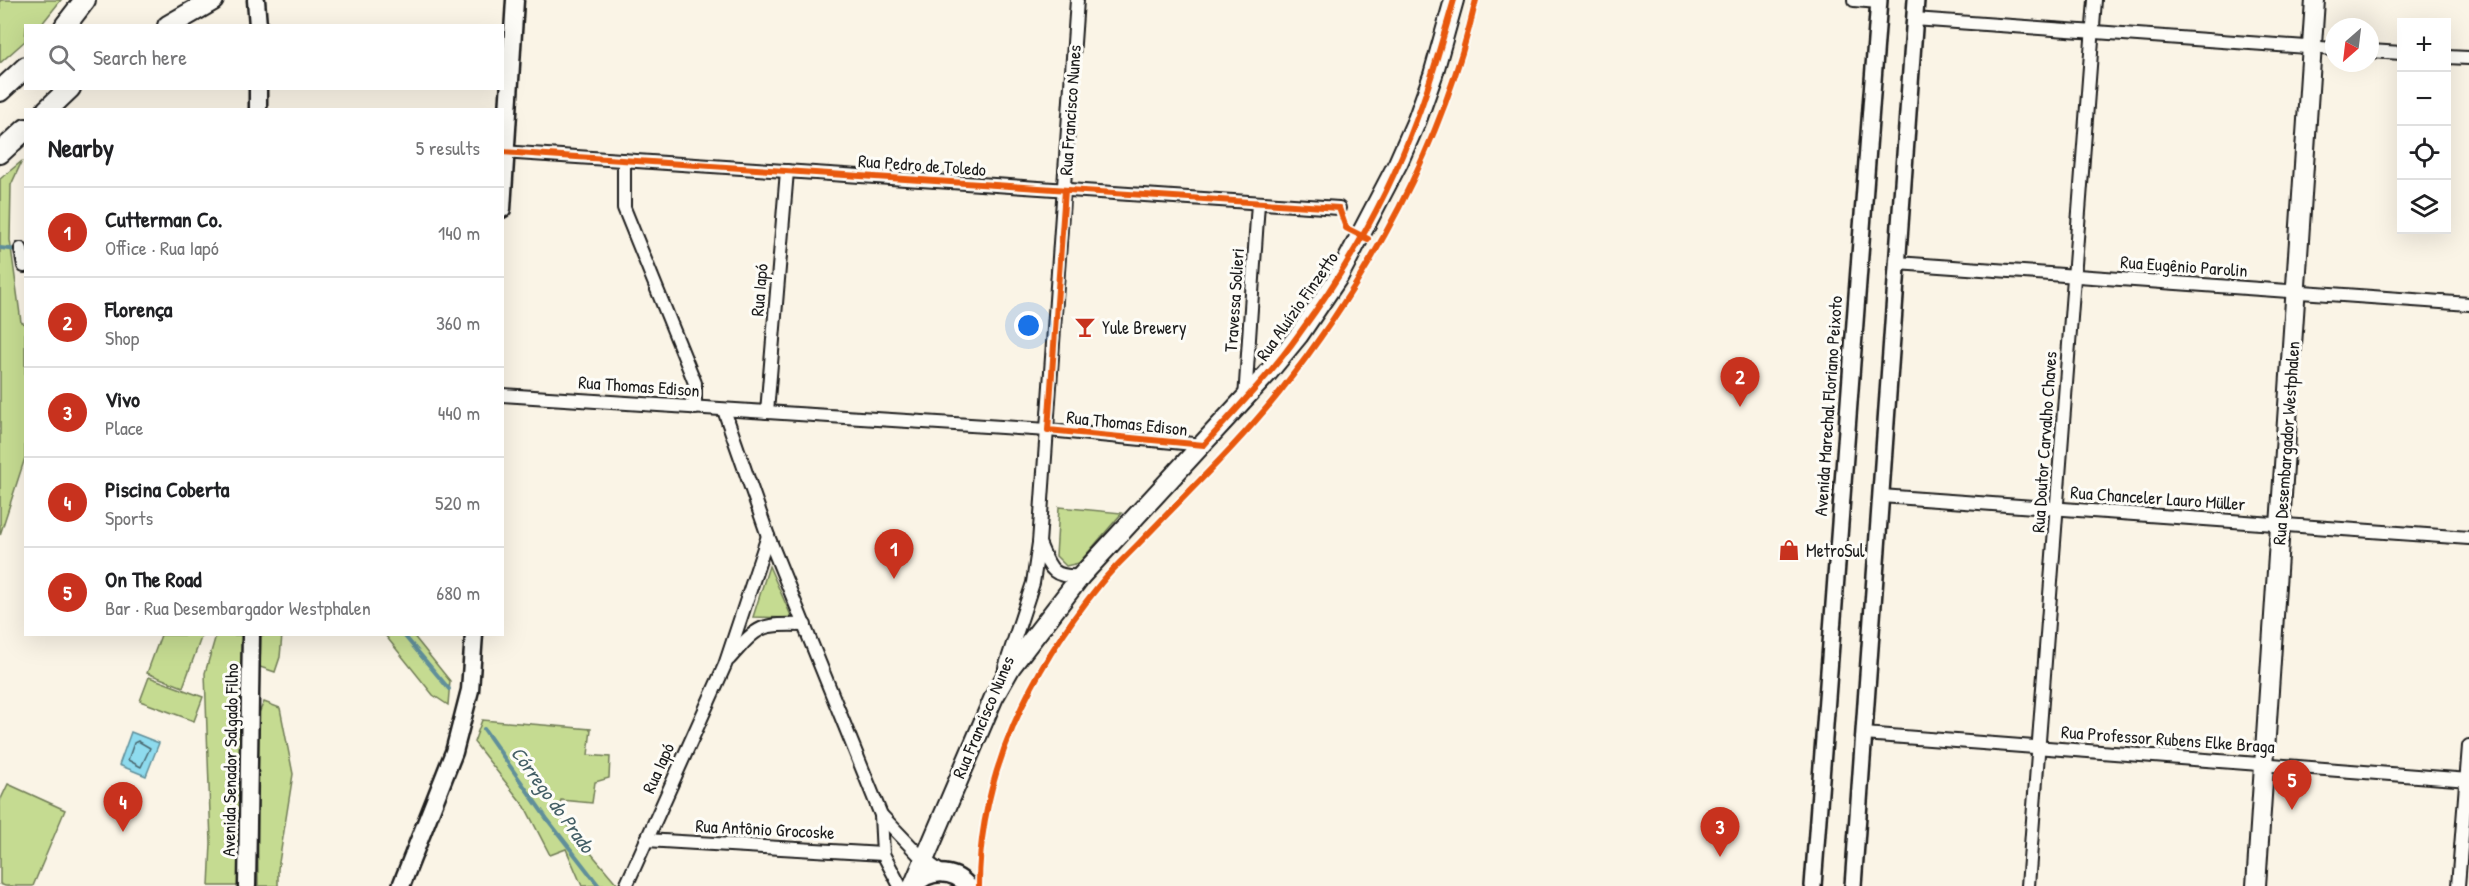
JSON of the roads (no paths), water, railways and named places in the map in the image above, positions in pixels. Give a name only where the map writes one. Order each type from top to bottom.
[{"type":"highway","points":[[66,24],[84,0]]},
{"type":"highway","points":[[171,24],[213,0]]},
{"type":"highway","points":[[0,91],[24,69]]},
{"type":"highway","points":[[49,108],[68,90]]},
{"type":"highway","points":[[5,148],[24,131]]},
{"type":"main road","points":[[256,0],[258,24]]},
{"type":"main road","points":[[504,152],[515,0]]},
{"type":"main road","name":"Rua Aluízio Finzetto","points":[[994,697],[1011,667],[1081,576],[1245,399],[1299,335],[1339,276],[1362,236],[1417,120],[1433,75],[1454,0]]},
{"type":"main road","name":"Rua Desembargador Westphalen","points":[[2256,886],[2315,0]]},
{"type":"main road","points":[[258,90],[258,108]]},
{"type":"main road","name":"Avenida Senador Salgado Filho","points":[[247,886],[251,636]]},
{"type":"main road","points":[[401,886],[454,752],[470,690],[474,636]]},
{"type":"main road","name":"Rua Francisco Nunes","points":[[913,886],[994,697]]},
{"type":"main road","points":[[913,886],[930,874],[941,872],[953,874],[968,886]]},
{"type":"street","name":"Rua Francisco Nunes","points":[[994,697],[1022,622],[1033,583],[1039,543],[1077,0]]},
{"type":"street","points":[[1854,0],[1879,1]]},
{"type":"street","points":[[1853,886],[1916,0]]},
{"type":"street","name":"Rua Doutor Carvalho Chaves","points":[[2028,886],[2095,0]]},
{"type":"street","name":"Avenida Marechal Floriano Peixoto","points":[[1813,886],[1879,1]]},
{"type":"street","points":[[1914,19],[2325,48]]},
{"type":"street","points":[[2379,52],[2397,53]]},
{"type":"street","points":[[2451,57],[2469,58]]},
{"type":"street","name":"Rua Pedro de Toledo","points":[[504,152],[1339,208]]},
{"type":"street","points":[[624,160],[624,208],[695,382],[695,408]]},
{"type":"street","name":"Rua Iapó","points":[[767,412],[787,171]]},
{"type":"street","name":"Travessa Solieri","points":[[1245,399],[1258,203]]},
{"type":"street","points":[[21,249],[24,267]]},
{"type":"street","name":"Rua Eugênio Parolin","points":[[1897,263],[2469,304]]},
{"type":"street","name":"Rua Thomas Edison","points":[[504,395],[1048,430],[1204,445]]},
{"type":"street","points":[[724,410],[768,536],[881,815],[883,854],[900,886]]},
{"type":"street","name":"Rua Chanceler Lauro Müller","points":[[1881,496],[2469,538]]},
{"type":"street","name":"Rua Iapó","points":[[626,886],[725,665],[768,536]]},
{"type":"street","name":"Rua Francisco Nunes","points":[[1039,543],[1051,570],[1064,577],[1081,576]]},
{"type":"street","name":"Rua Iapó","points":[[725,665],[754,631],[760,628],[767,625],[805,626]]},
{"type":"street","name":"Rua Professor Rubens Elke Braga","points":[[1864,734],[2468,780]]},
{"type":"street","points":[[2458,886],[2469,746]]},
{"type":"street","points":[[881,815],[923,859],[941,872]]},
{"type":"street","name":"Rua Antônio Grocoske","points":[[646,840],[883,854]]},
{"type":"water","points":[[131,732],[159,743],[146,776],[119,765]]},
{"type":"waterway","name":"Córrego do Prado","points":[[0,248],[19,250]]},
{"type":"waterway","name":"Córrego do Prado","points":[[405,636],[449,689]]},
{"type":"waterway","name":"Córrego do Prado","points":[[484,729],[547,819],[599,886]]},
{"type":"place","name":"Yule Brewery","points":[[1085,327]]},
{"type":"place","name":"Florença","points":[[1740,407]]},
{"type":"place","name":"MetroSul","points":[[1789,550]]},
{"type":"place","name":"Cutterman Co.","points":[[894,579]]},
{"type":"place","name":"On The Road","points":[[2292,810]]},
{"type":"place","name":"Piscina Coberta","points":[[123,832]]},
{"type":"place","name":"Vivo","points":[[1720,857]]}]
